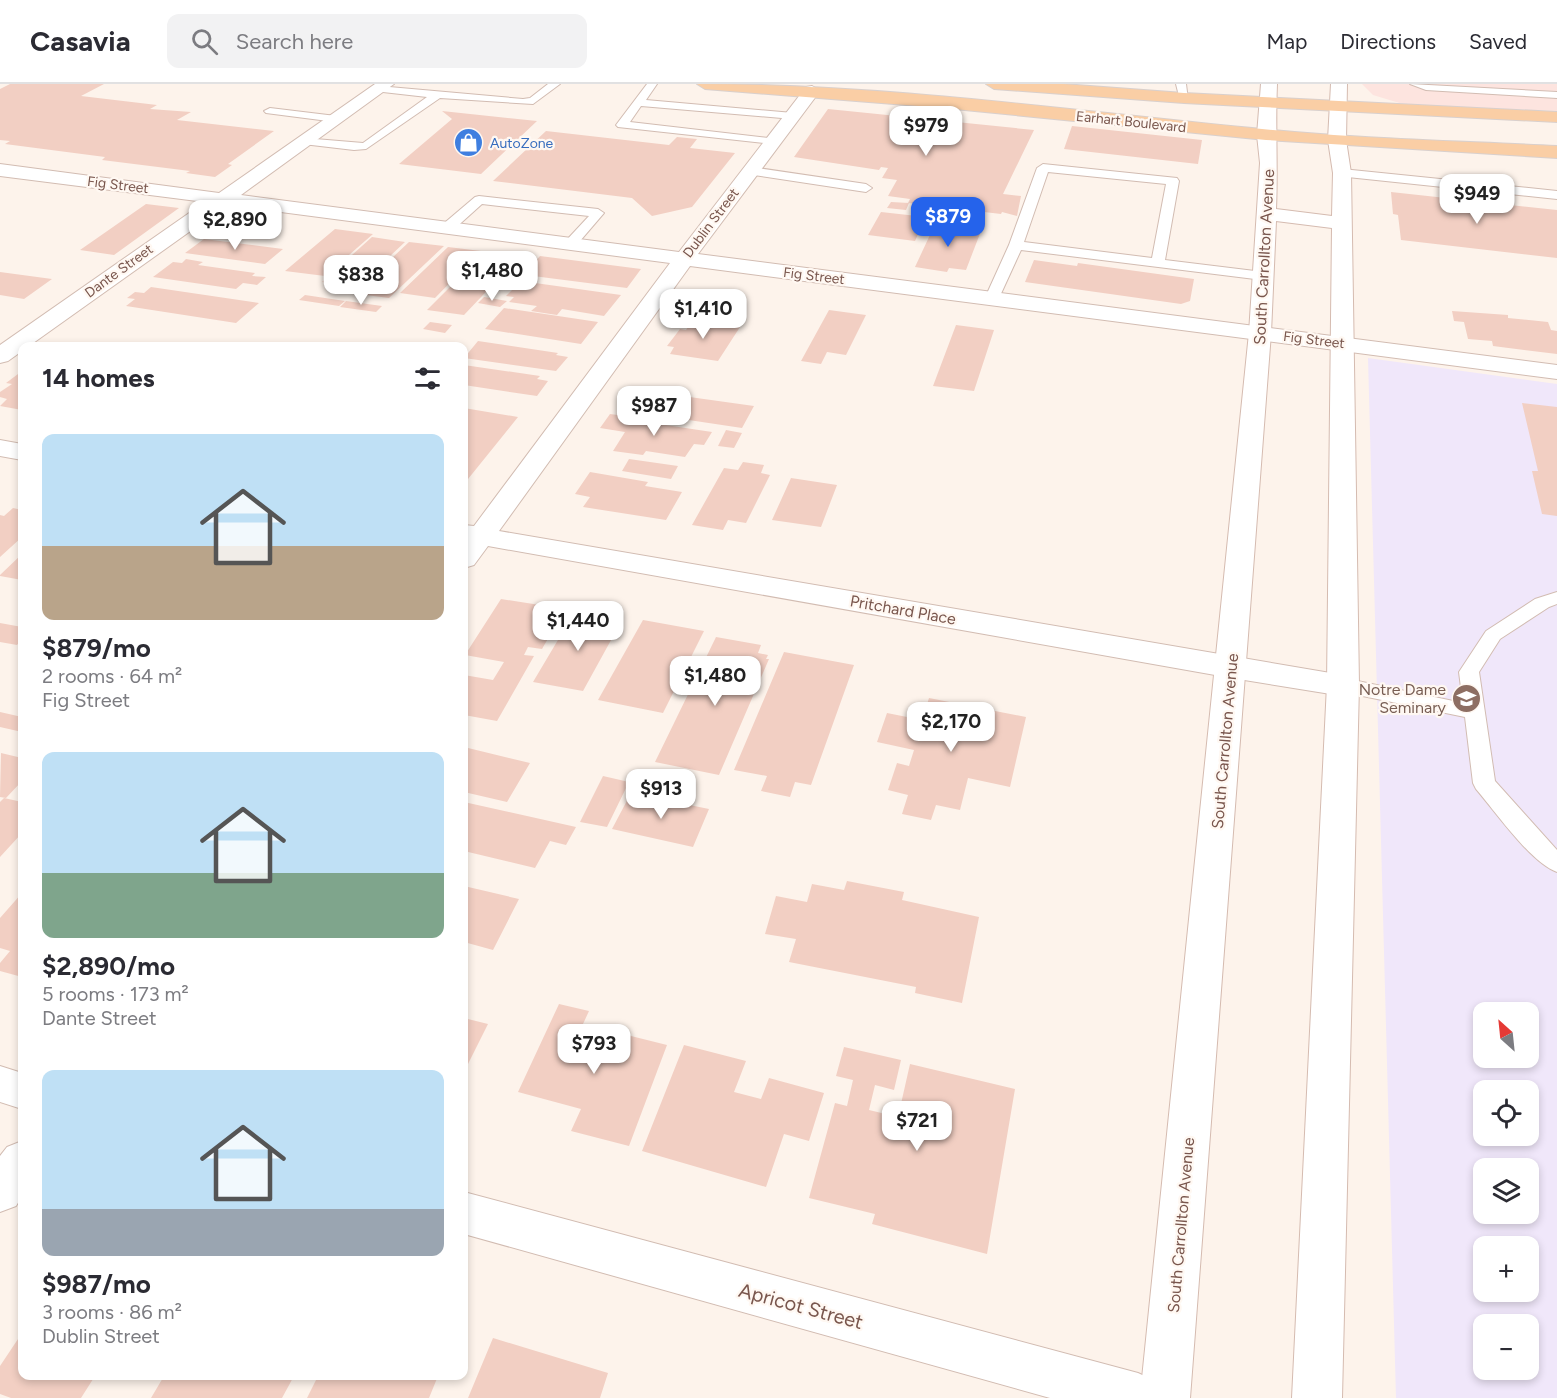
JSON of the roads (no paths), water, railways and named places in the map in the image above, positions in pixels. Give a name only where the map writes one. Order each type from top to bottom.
[{"type":"main road","name":"Earhart Boulevard","points":[[705,84],[812,91],[1266,135],[1557,152]]},
{"type":"main road","name":"Earhart Boulevard","points":[[994,84],[1182,91],[1268,102],[1338,107],[1557,117]]},
{"type":"street","name":"South Carrollton Avenue","points":[[1166,1398],[1260,333],[1269,163],[1266,135],[1269,84]]},
{"type":"street","points":[[1317,1398],[1343,685],[1342,173],[1337,140],[1339,84]]},
{"type":"street","name":"Dante Street","points":[[20,342],[382,87]]},
{"type":"street","name":"Dublin Street","points":[[469,542],[812,91]]},
{"type":"street","name":"Fig Street","points":[[0,170],[223,197],[683,260],[1557,372]]},
{"type":"street","points":[[1266,214],[1342,223]]},
{"type":"street","name":"Dante Street","points":[[0,356],[18,343]]},
{"type":"street","points":[[0,448],[18,451]]},
{"type":"street","name":"Pritchard Place","points":[[469,542],[1343,685]]},
{"type":"street","points":[[0,1084],[18,1090]]},
{"type":"street","points":[[0,1191],[18,1166]]},
{"type":"street","name":"Apricot Street","points":[[468,1214],[1138,1398]]},
{"type":"lane","points":[[382,87],[438,94],[533,101],[555,84]]},
{"type":"lane","points":[[652,84],[622,125],[774,141]]},
{"type":"lane","points":[[1414,84],[1426,87],[1557,95]]},
{"type":"lane","points":[[1426,87],[1439,111]]},
{"type":"lane","points":[[303,141],[354,147],[366,146],[438,94]]},
{"type":"lane","points":[[640,103],[793,116]]},
{"type":"lane","points":[[270,111],[336,119]]},
{"type":"lane","points":[[992,298],[1016,245],[1042,168],[1173,181],[1158,263]]},
{"type":"lane","points":[[751,171],[866,188]]},
{"type":"lane","points":[[1342,173],[1557,195]]},
{"type":"lane","points":[[447,228],[479,200],[598,213],[569,245]]},
{"type":"lane","points":[[1016,245],[1263,276]]},
{"type":"lane","points":[[1557,598],[1542,603],[1493,635],[1469,672],[1484,783],[1541,850],[1557,863]]},
{"type":"lane","points":[[1343,685],[1474,712]]},
{"type":"place","name":"AutoZone","points":[[469,143]]},
{"type":"place","name":"Notre Dame Seminary","points":[[1467,698]]}]
